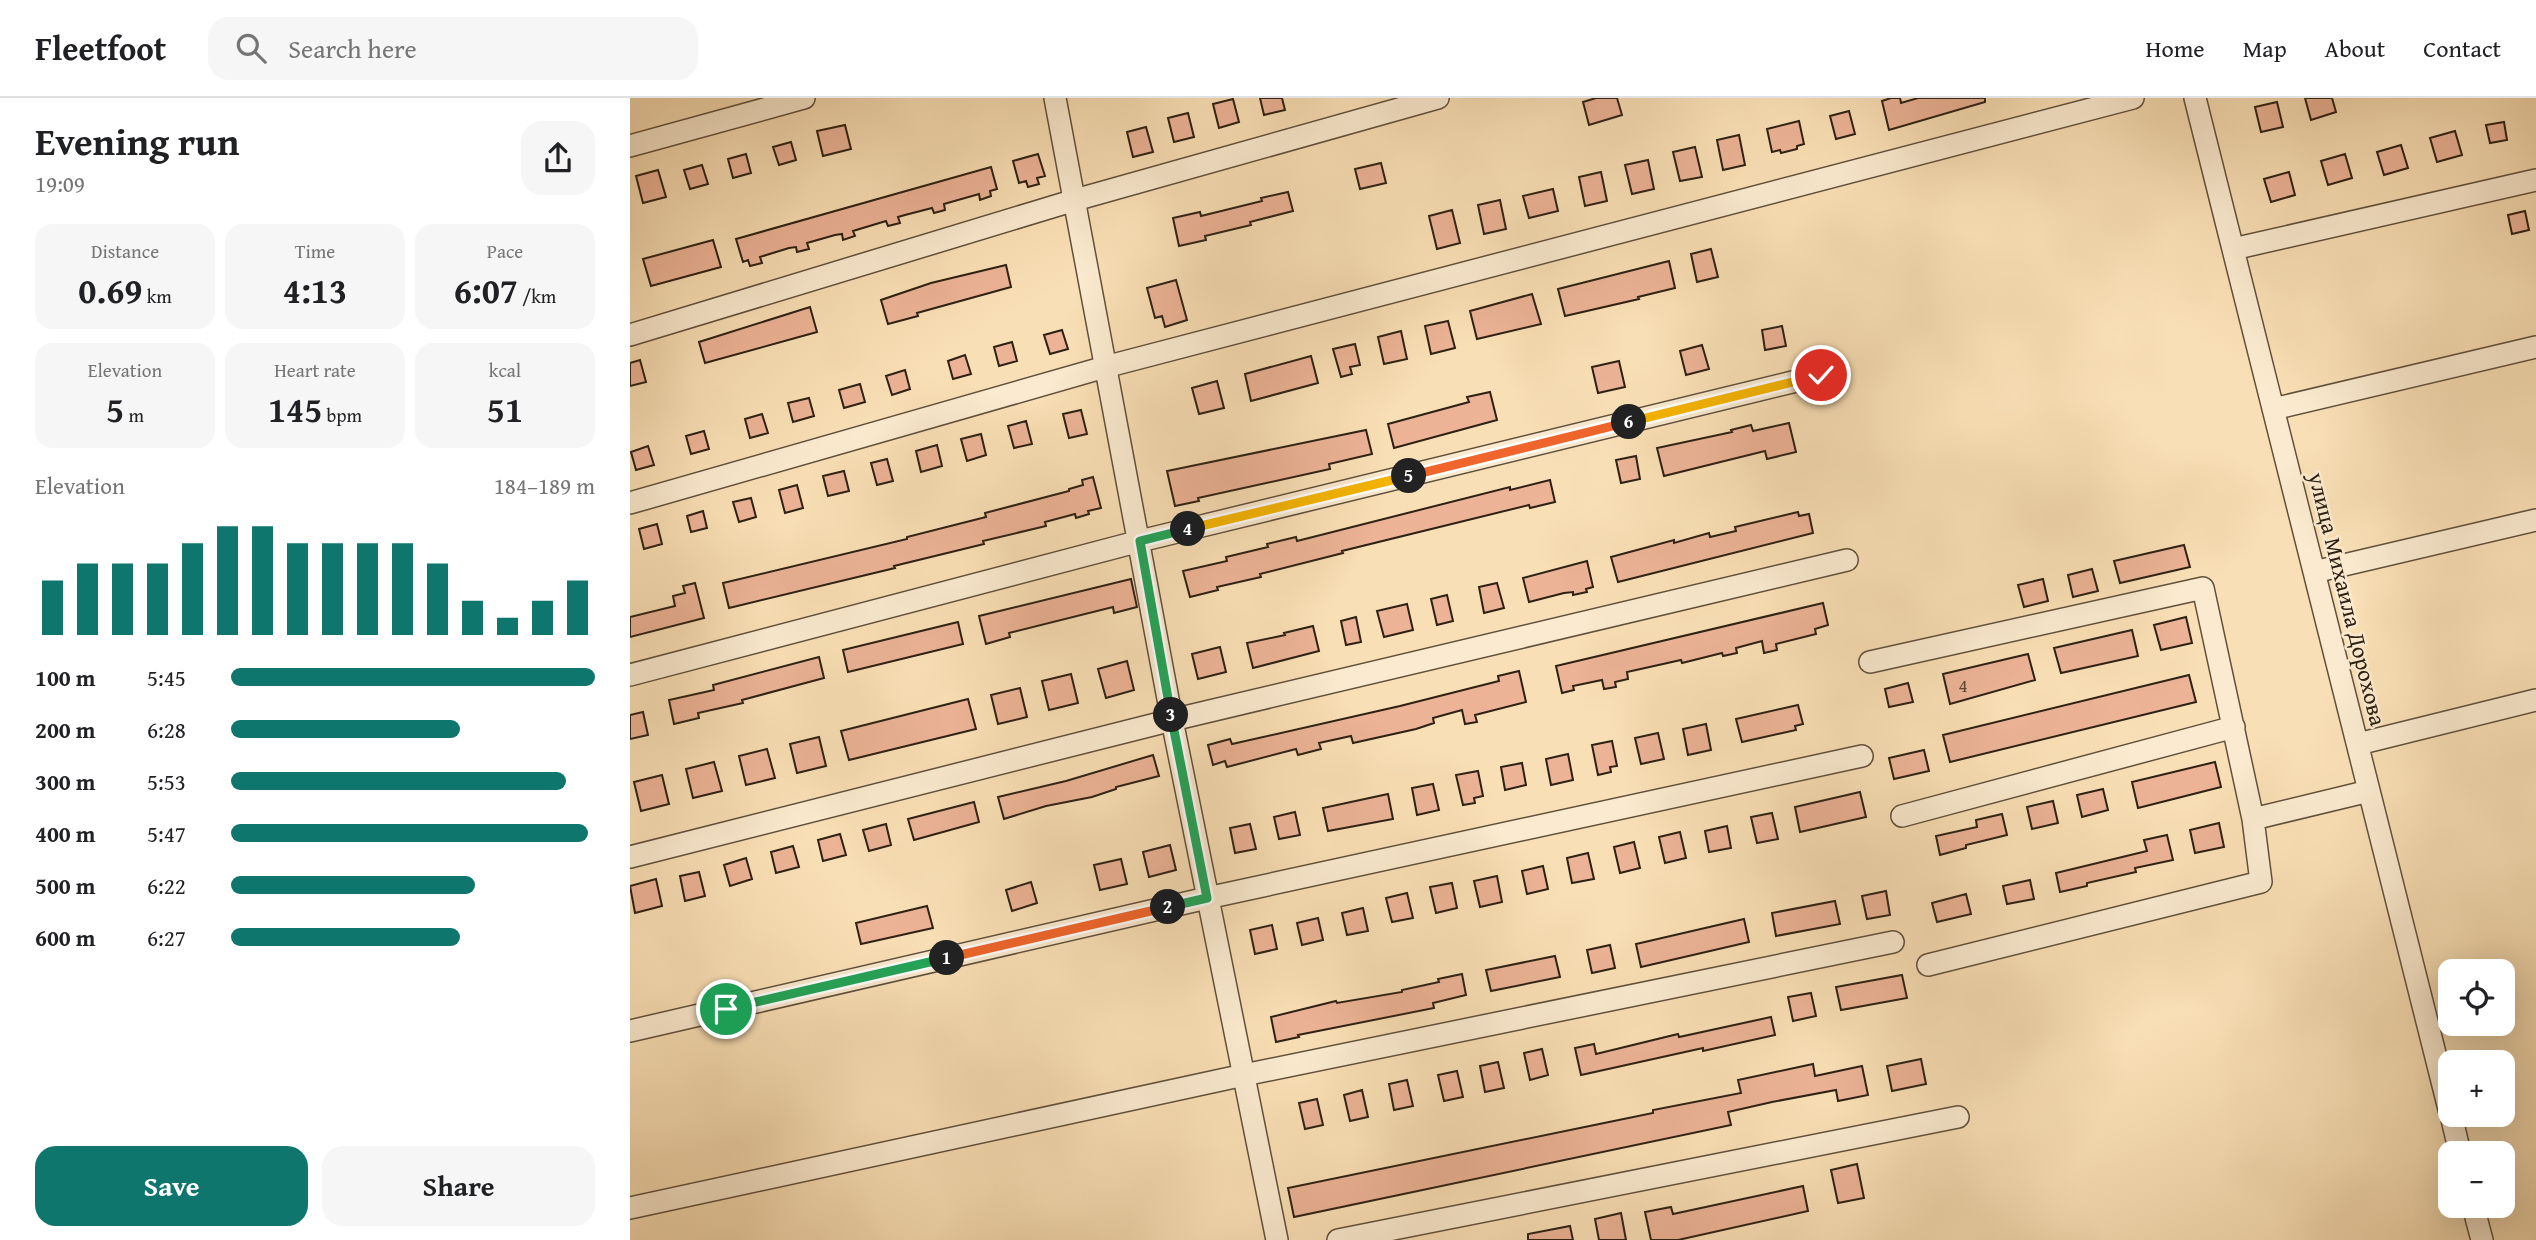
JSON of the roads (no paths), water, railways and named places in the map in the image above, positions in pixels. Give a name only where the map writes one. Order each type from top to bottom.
[{"type":"street","points":[[630,146],[804,98]]},
{"type":"street","points":[[1055,98],[1172,720],[1277,1240]]},
{"type":"street","points":[[630,335],[1075,200],[1438,98]]},
{"type":"street","points":[[630,503],[1105,367],[2133,98]]},
{"type":"street","name":"улица Михаила Дорохова","points":[[2195,98],[2438,1066]]},
{"type":"street","points":[[2233,249],[2536,180]]},
{"type":"street","points":[[2273,409],[2536,347]]},
{"type":"street","points":[[630,675],[1140,541],[1821,375]]},
{"type":"street","points":[[2314,572],[2536,520]]},
{"type":"street","points":[[630,857],[1172,720],[1847,560]]},
{"type":"street","points":[[1870,662],[2203,588],[2253,819],[2261,882],[1928,965]]},
{"type":"street","points":[[2358,744],[2536,700]]},
{"type":"street","points":[[1902,816],[2234,727]]},
{"type":"street","points":[[630,1031],[1207,898],[1862,756]]},
{"type":"street","points":[[2253,819],[2369,791]]},
{"type":"street","points":[[630,1208],[1244,1075],[1893,942]]},
{"type":"street","points":[[1338,1240],[1958,1117]]},
{"type":"street","points":[[2476,1218],[2482,1240]]}]
